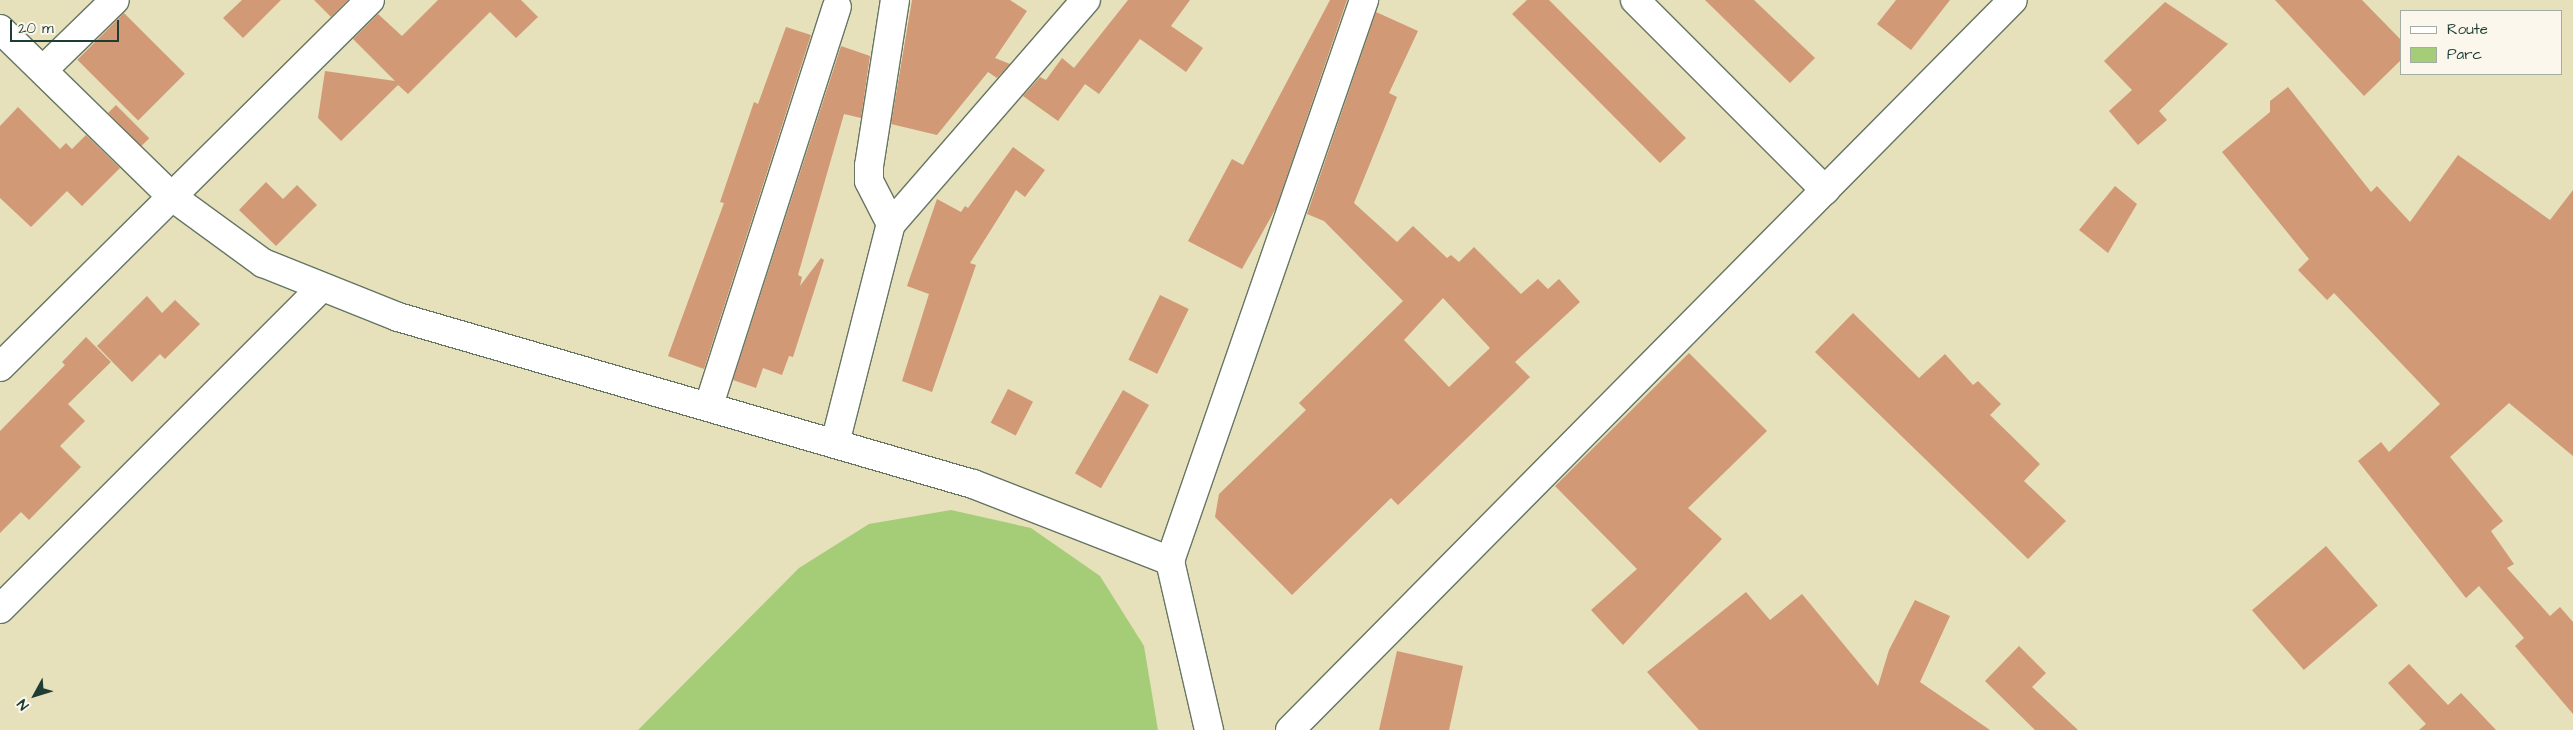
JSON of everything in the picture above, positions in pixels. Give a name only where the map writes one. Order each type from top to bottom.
[{"type":"street","points":[[43,70],[115,0]]},
{"type":"street","points":[[0,367],[370,0]]},
{"type":"street","points":[[891,224],[869,181],[869,166],[895,0]]},
{"type":"street","points":[[835,443],[891,224],[1086,0]]},
{"type":"street","points":[[1210,730],[1170,561],[1364,0]]},
{"type":"street","points":[[1635,0],[1826,190]]},
{"type":"street","points":[[1290,730],[2013,0]]},
{"type":"street","points":[[709,405],[837,7]]},
{"type":"street","points":[[0,28],[171,196],[263,263],[320,288],[398,317],[709,405],[973,484],[1170,561]]},
{"type":"street","points":[[0,609],[320,288]]},
{"type":"green space","points":[[951,510],[1031,528],[1100,576],[1144,646],[1158,730],[638,730],[799,568],[869,524]]},
{"type":"building","points":[[242,0],[281,0],[243,38],[223,18]]},
{"type":"building","points":[[314,0],[348,0],[331,17]]},
{"type":"building","points":[[438,0],[521,0],[538,17],[516,38],[490,12],[408,94],[398,85],[341,141],[318,118],[325,71],[395,81],[353,39],[378,14],[402,36]]},
{"type":"building","points":[[912,0],[1010,0],[1027,11],[995,58],[1010,64],[997,78],[988,72],[937,135],[891,124]]},
{"type":"building","points":[[1128,0],[1190,0],[1171,26],[1203,48],[1186,72],[1140,39],[1099,94],[1085,84],[1058,121],[1023,96],[1040,77],[1046,80],[1062,58],[1074,68]]},
{"type":"building","points":[[1330,0],[1347,0],[1276,208],[1242,269],[1188,241],[1232,159],[1243,165]]},
{"type":"building","points":[[1527,0],[1549,0],[1686,138],[1660,163],[1512,14]]},
{"type":"building","points":[[1705,0],[1754,0],[1815,58],[1790,83]]},
{"type":"building","points":[[1896,0],[1950,0],[1911,50],[1877,24]]},
{"type":"building","points":[[2275,0],[2362,0],[2400,39],[2400,61],[2364,96]]},
{"type":"building","points":[[2165,2],[2228,44],[2159,111],[2167,120],[2138,145],[2109,111],[2132,90],[2104,61]]},
{"type":"building","points":[[1376,12],[1418,31],[1389,93],[1397,97],[1354,203],[1397,242],[1413,226],[1447,258],[1451,255],[1459,262],[1474,247],[1521,294],[1538,279],[1548,289],[1559,279],[1580,302],[1515,362],[1530,377],[1398,505],[1391,498],[1292,595],[1215,517],[1219,494],[1306,410],[1299,403],[1403,301],[1324,221],[1307,214]],"holes":[[[1443,298],[1490,348],[1449,387],[1404,340]]]},
{"type":"building","points":[[124,13],[185,74],[138,120],[77,60]]},
{"type":"building","points":[[786,27],[811,35],[704,369],[668,356],[724,203],[720,202],[754,102],[758,104]]},
{"type":"building","points":[[841,46],[870,56],[861,118],[844,114],[798,275],[802,277],[800,286],[821,258],[824,260],[793,357],[789,356],[782,375],[763,368],[756,388],[733,380]]},
{"type":"building","points":[[2288,87],[2371,192],[2377,186],[2410,222],[2458,155],[2550,220],[2573,190],[2573,456],[2509,403],[2450,457],[2503,521],[2491,531],[2514,564],[2507,568],[2550,616],[2560,607],[2573,622],[2573,714],[2515,646],[2524,638],[2479,586],[2466,598],[2358,461],[2381,442],[2389,452],[2440,404],[2334,293],[2327,300],[2298,270],[2309,259],[2222,152],[2270,112],[2270,101]]},
{"type":"building","points":[[116,105],[149,138],[141,146],[108,113]]},
{"type":"building","points":[[18,107],[60,149],[66,143],[72,149],[86,135],[120,168],[82,206],[67,191],[31,227],[0,198],[0,126]]},
{"type":"building","points":[[1013,147],[1045,170],[1025,197],[1016,190],[970,263],[976,265],[932,392],[902,381],[929,294],[907,286],[937,199],[961,212],[965,206],[968,208]]},
{"type":"building","points":[[266,182],[283,199],[297,185],[317,205],[276,246],[239,210]]},
{"type":"building","points":[[2115,186],[2137,204],[2108,253],[2079,230]]},
{"type":"building","points":[[1160,295],[1189,309],[1157,374],[1128,360]]},
{"type":"building","points":[[147,296],[162,313],[175,300],[200,324],[165,359],[160,354],[132,382],[97,346]]},
{"type":"building","points":[[1853,313],[1919,378],[1945,354],[1973,385],[1978,381],[2001,404],[1990,415],[2040,464],[2024,481],[2066,521],[2028,559],[1815,352]]},
{"type":"building","points":[[86,337],[111,362],[68,404],[85,421],[60,446],[81,467],[29,520],[21,512],[0,533],[0,431],[65,365],[62,362]]},
{"type":"building","points":[[1689,353],[1767,431],[1688,508],[1722,539],[1623,645],[1591,610],[1637,569],[1555,486]]},
{"type":"building","points":[[1008,389],[1033,402],[1016,436],[991,423]]},
{"type":"building","points":[[1123,390],[1149,405],[1101,488],[1075,473]]},
{"type":"building","points":[[2326,546],[2378,606],[2304,670],[2252,610]]},
{"type":"building","points":[[1746,592],[1770,620],[1802,594],[1878,686],[1889,650],[1915,600],[1950,616],[1920,682],[1990,730],[1699,730],[1647,672]]},
{"type":"building","points":[[2019,646],[2046,673],[2032,687],[2078,730],[2035,730],[1985,681]]},
{"type":"building","points":[[1397,651],[1463,666],[1449,730],[1379,730]]},
{"type":"building","points":[[2409,664],[2448,705],[2461,693],[2496,730],[2419,730],[2426,724],[2388,683]]}]
